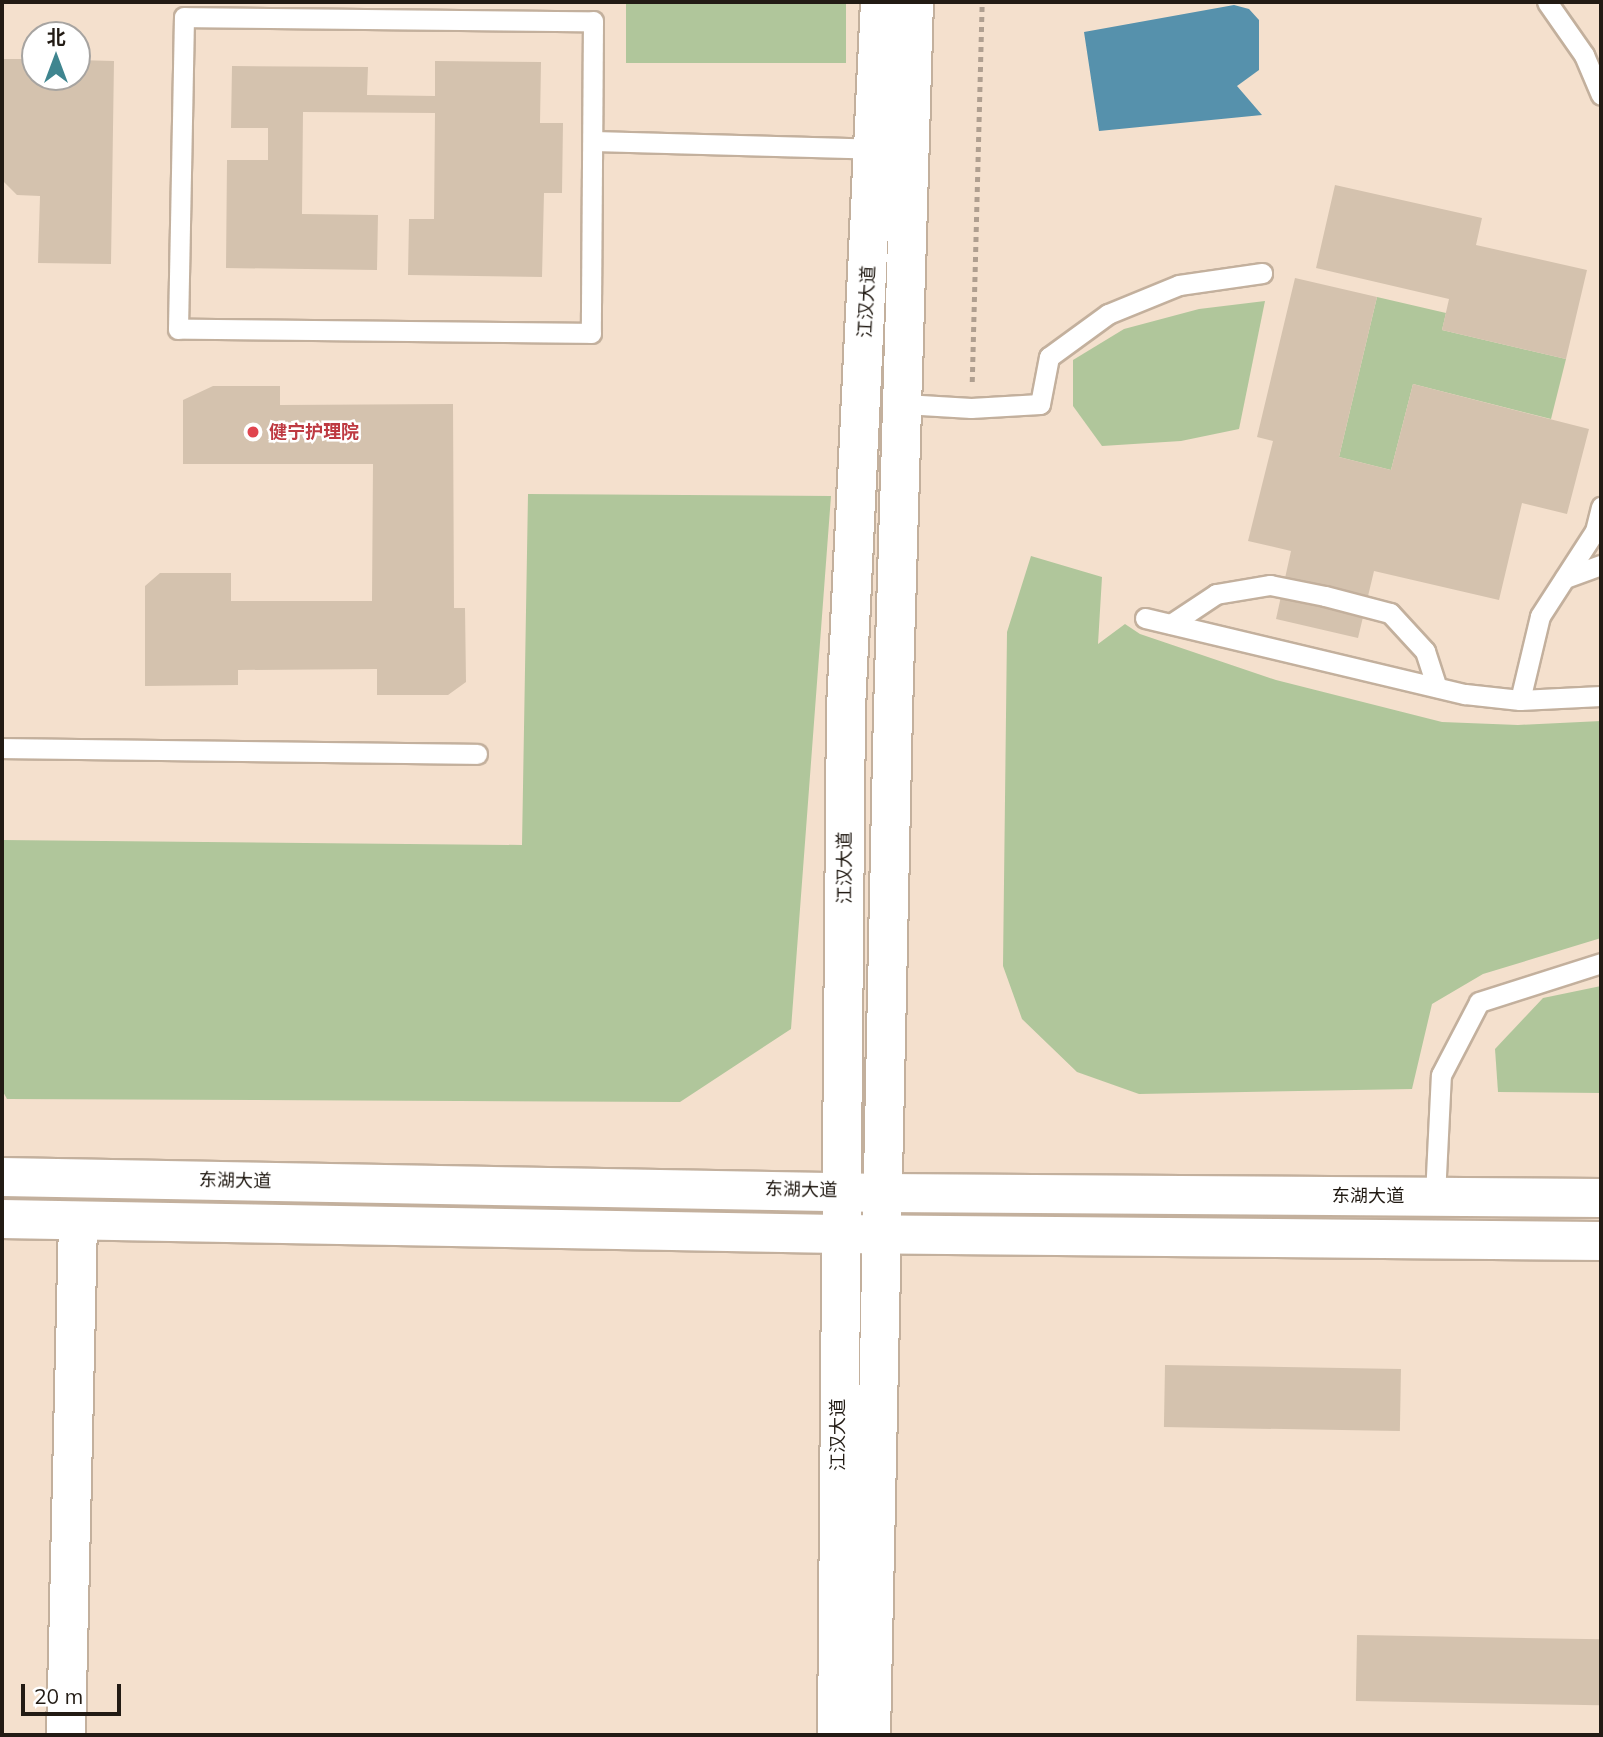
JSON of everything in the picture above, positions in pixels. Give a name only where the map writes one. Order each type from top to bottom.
[{"type":"main road","name":"江汉大道","points":[[838,1735],[838,1234],[846,708],[880,2]]},
{"type":"main road","points":[[872,1735],[892,725],[904,404],[914,2]]},
{"type":"main road","name":"东湖大道","points":[[2,1177],[884,1193],[1601,1198]]},
{"type":"main road","points":[[2,1219],[838,1234],[1601,1241]]},
{"type":"main road","points":[[66,1735],[78,1221]]},
{"type":"lane","points":[[1547,2],[1584,55],[1601,95]]},
{"type":"lane","points":[[184,17],[593,21],[594,141],[591,333],[178,330],[184,17]]},
{"type":"lane","points":[[594,141],[875,149]]},
{"type":"lane","points":[[904,404],[971,408],[1040,404],[1049,357],[1108,314],[1179,285],[1262,272]]},
{"type":"lane","points":[[1520,699],[1541,616],[1595,531],[1601,507]]},
{"type":"lane","points":[[1565,578],[1601,565]]},
{"type":"lane","points":[[1171,624],[1216,594],[1270,585],[1325,596],[1390,613],[1425,651],[1437,687]]},
{"type":"lane","points":[[1145,618],[1437,687],[1520,699],[1601,696]]},
{"type":"lane","points":[[2,748],[477,754]]},
{"type":"lane","points":[[1435,1196],[1441,1075],[1479,1002],[1601,963]]},
{"type":"path","points":[[971,408],[982,2]]},
{"type":"green space","points":[[626,2],[846,2],[846,63],[626,63]]},
{"type":"green space","points":[[1377,297],[1446,313],[1442,330],[1566,359],[1551,419],[1413,384],[1391,470],[1339,457]]},
{"type":"green space","points":[[1265,301],[1239,429],[1181,441],[1102,446],[1073,406],[1073,360],[1124,329],[1199,309]]},
{"type":"green space","points":[[528,494],[831,496],[791,1029],[680,1102],[7,1099],[2,1090],[2,840],[522,845]]},
{"type":"green space","points":[[1031,556],[1102,577],[1098,644],[1125,624],[1140,634],[1276,680],[1442,722],[1518,725],[1601,721],[1601,938],[1483,974],[1432,1004],[1412,1089],[1139,1094],[1077,1072],[1022,1019],[1003,966],[1007,632]]},
{"type":"green space","points":[[1601,986],[1601,1093],[1498,1092],[1495,1049],[1543,998]]},
{"type":"water","points":[[1234,5],[1249,9],[1259,20],[1259,70],[1237,86],[1262,115],[1099,131],[1084,32]]},
{"type":"building","points":[[2,59],[21,59],[21,91],[91,91],[91,60],[114,61],[111,264],[38,263],[40,196],[17,195],[2,180]]},
{"type":"building","points":[[435,61],[541,62],[540,123],[563,123],[562,193],[544,193],[542,277],[408,275],[409,219],[434,219],[435,113],[303,112],[302,214],[378,215],[377,270],[226,268],[227,160],[268,160],[268,128],[231,128],[232,66],[368,67],[367,95],[435,96]]},
{"type":"building","points":[[1335,185],[1482,218],[1476,245],[1587,270],[1566,359],[1442,330],[1449,299],[1316,268]]},
{"type":"building","points":[[1295,278],[1377,297],[1339,457],[1391,470],[1413,384],[1589,429],[1567,514],[1522,503],[1499,600],[1374,571],[1358,638],[1276,619],[1291,551],[1248,541],[1273,441],[1257,437]]},
{"type":"building","points":[[213,386],[280,386],[280,405],[453,404],[454,608],[465,608],[466,682],[448,695],[377,695],[377,669],[238,670],[238,685],[145,686],[145,586],[160,573],[231,573],[231,601],[372,601],[373,464],[183,464],[183,400]]},
{"type":"building","points":[[1165,1365],[1401,1369],[1400,1431],[1164,1427]]},
{"type":"building","points":[[1357,1635],[1601,1639],[1600,1705],[1356,1701]]},
{"type":"place","name":"健宁护理院","points":[[253,432]]}]
